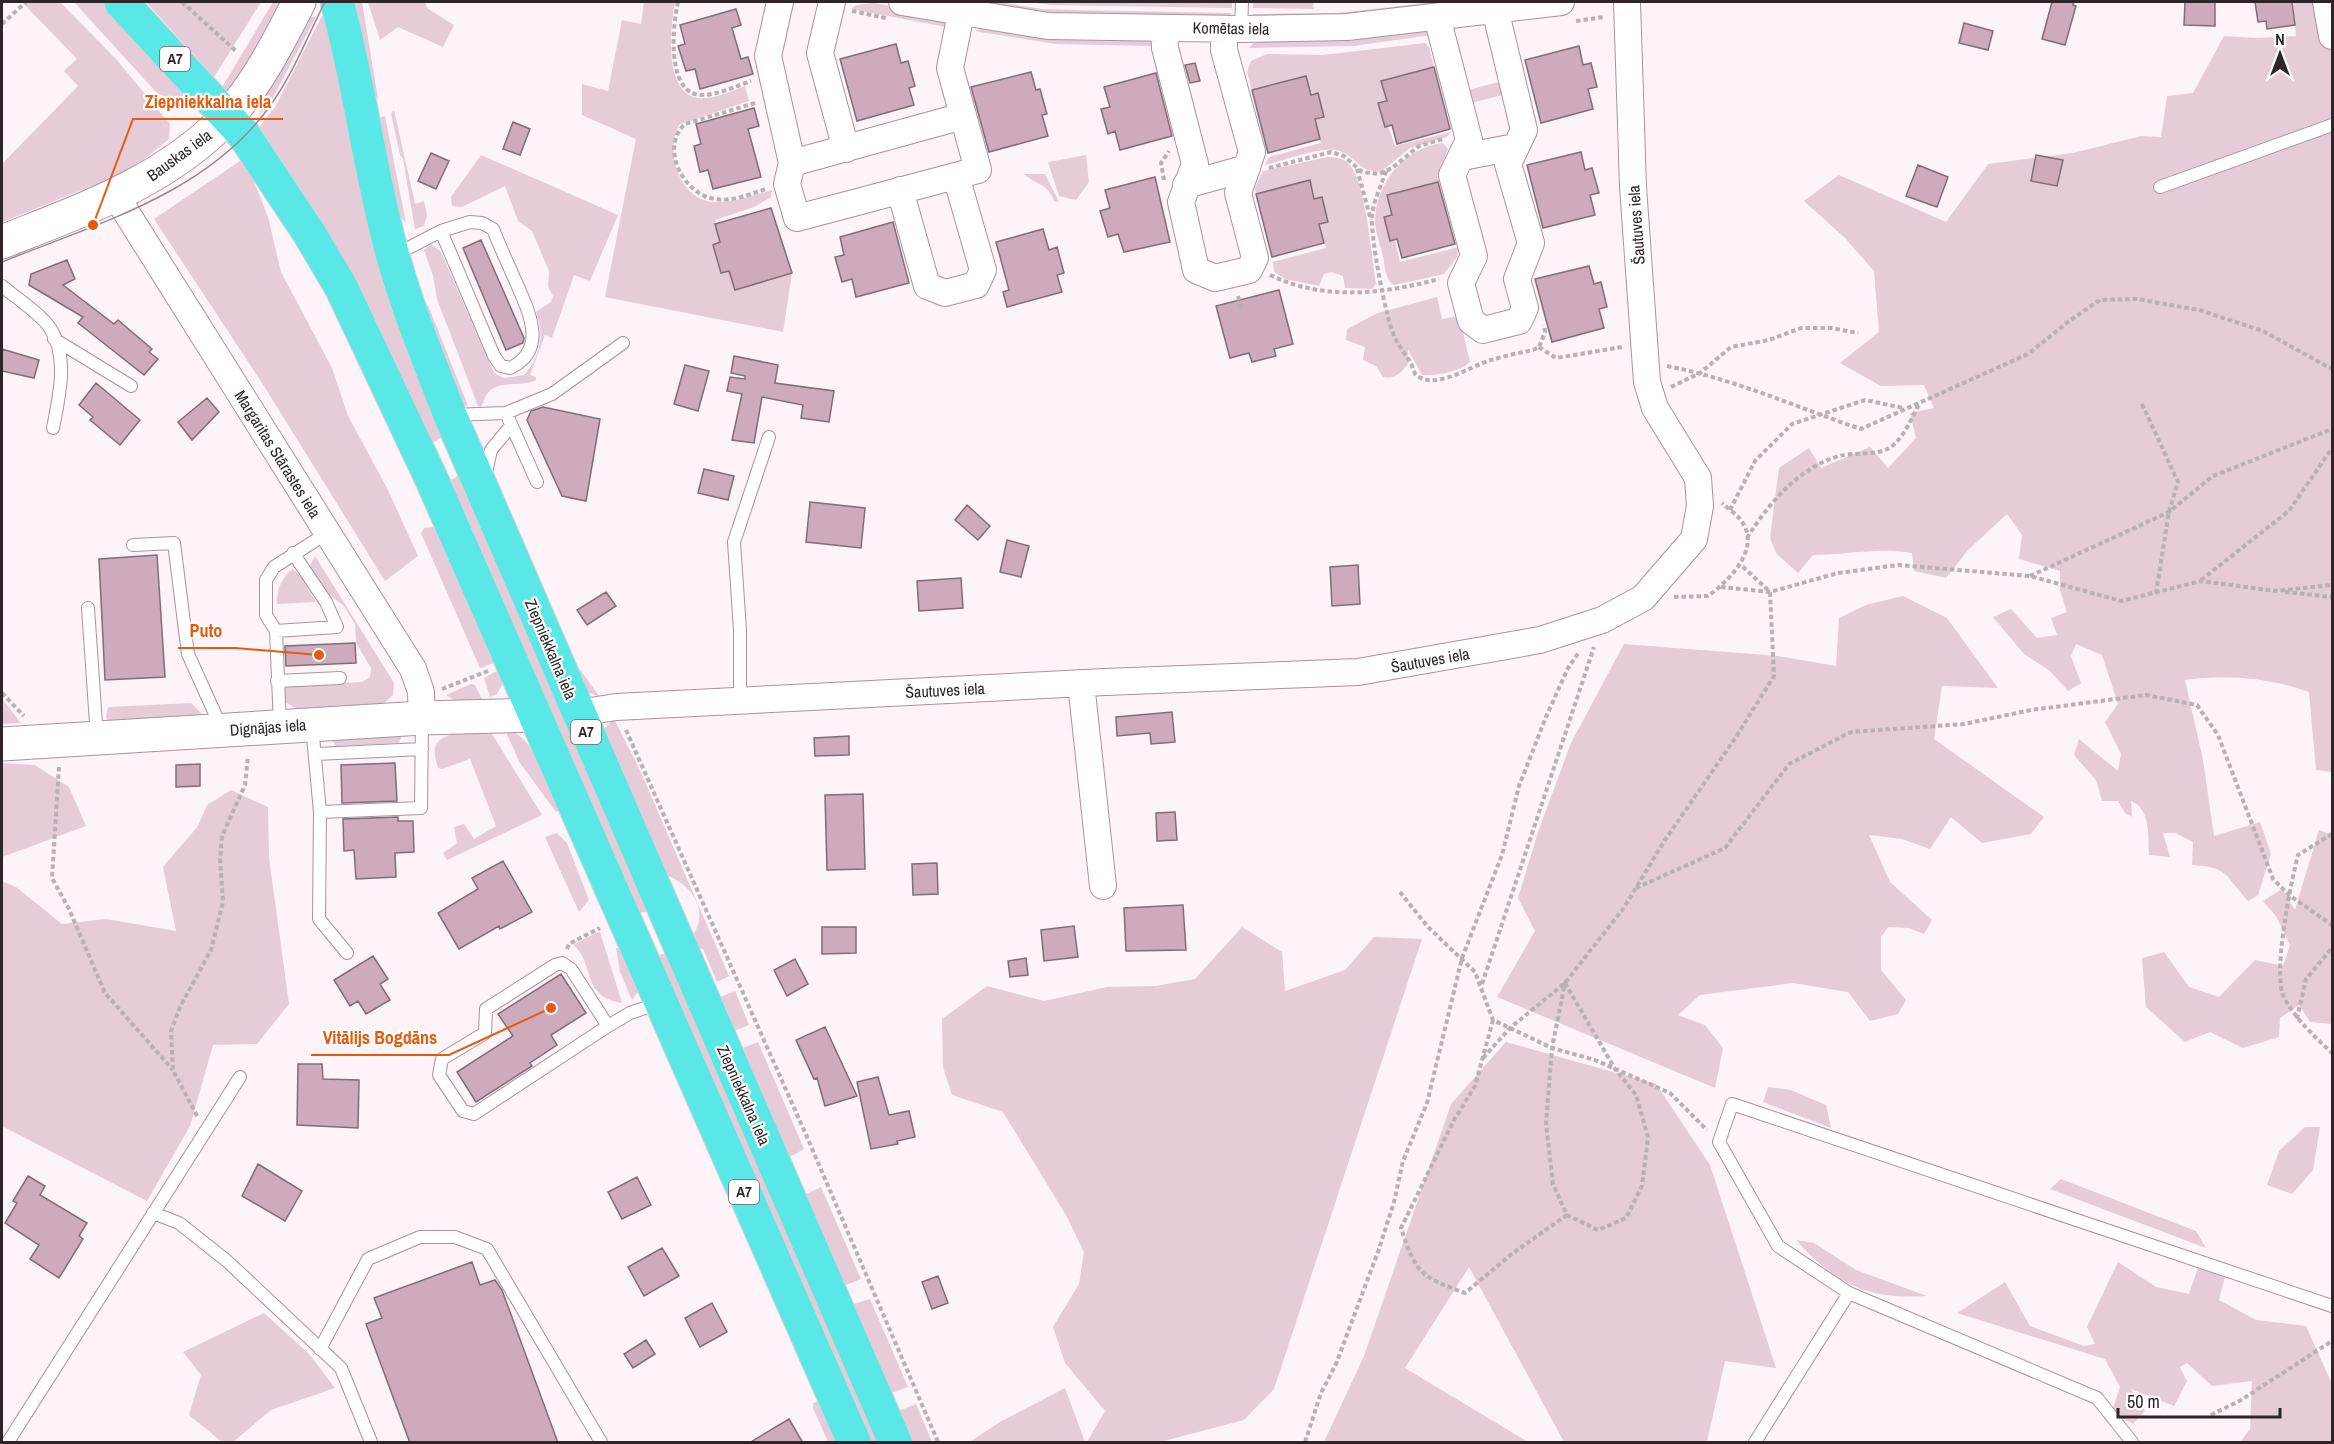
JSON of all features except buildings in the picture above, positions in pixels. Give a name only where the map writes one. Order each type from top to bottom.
[{"type":"highway","name":"A7","points":[[121,2],[244,135],[309,233],[341,287],[511,660],[854,1443]]},
{"type":"highway","name":"Ziepniekkalna iela","points":[[337,2],[349,48],[393,256],[406,301],[450,415],[895,1443]]},
{"type":"highway","points":[[430,478],[433,461],[444,448],[455,448],[469,459]]},
{"type":"highway","points":[[634,942],[653,942],[663,934],[669,924]]},
{"type":"main road","name":"Bauskas iela","points":[[2,242],[116,196],[154,176],[194,147],[228,117],[254,81],[299,2]]},
{"type":"main road","name":"Dignājas iela","points":[[2,744],[265,728],[314,739],[422,720],[535,715]]},
{"type":"street","points":[[780,2],[768,56],[792,162],[788,183],[797,218],[978,170],[950,68],[961,13]]},
{"type":"street","points":[[832,2],[820,53],[846,149]]},
{"type":"street","name":"Komētas iela","points":[[902,2],[1048,26],[1233,29],[1347,27],[1561,2]]},
{"type":"street","name":"Šautuves iela","points":[[578,713],[616,707],[740,700],[1358,672],[1540,640],[1602,620],[1643,598],[1694,539],[1700,506],[1698,478],[1655,408],[1645,362],[1633,188],[1627,2]]},
{"type":"street","points":[[2326,2],[2332,36]]},
{"type":"street","points":[[1437,17],[1469,140],[1456,148],[1452,175],[1474,256],[1461,284],[1471,321],[1483,330],[1520,321],[1525,308],[1517,279],[1531,243],[1508,164],[1524,130],[1495,9]]},
{"type":"street","points":[[1164,28],[1165,48],[1195,164],[1181,202],[1196,270],[1215,278],[1249,270],[1255,258],[1238,193],[1254,169],[1252,152],[1224,50],[1233,29]]},
{"type":"street","points":[[792,162],[963,116]]},
{"type":"street","points":[[1456,148],[1515,147]]},
{"type":"street","points":[[1186,185],[1254,169]]},
{"type":"street","points":[[900,190],[927,286],[945,293],[976,285],[983,270],[956,176]]},
{"type":"street","name":"Margaritas Stārastes iela","points":[[116,196],[414,669],[422,720]]},
{"type":"street","points":[[1081,683],[1102,886]]},
{"type":"lane","points":[[1233,29],[1242,2]]},
{"type":"lane","points":[[2160,188],[2332,126]]},
{"type":"lane","points":[[393,256],[441,231],[470,222],[482,223],[492,230],[533,321],[534,338],[530,351],[525,358],[510,368],[501,366],[494,356],[441,231]]},
{"type":"lane","points":[[2,286],[50,328],[54,339],[61,369],[53,428]]},
{"type":"lane","points":[[54,339],[131,386]]},
{"type":"lane","points":[[450,415],[506,413],[552,393],[623,343]]},
{"type":"lane","points":[[506,413],[510,427],[537,482]]},
{"type":"lane","points":[[482,490],[491,450],[510,427]]},
{"type":"lane","points":[[740,700],[740,630],[734,542],[769,437]]},
{"type":"lane","points":[[265,728],[277,681],[276,631],[266,615],[266,580],[274,567],[327,533]]},
{"type":"lane","points":[[133,545],[174,543],[188,654],[216,717],[217,730]]},
{"type":"lane","points":[[276,631],[337,627],[326,602],[293,553]]},
{"type":"lane","points":[[88,608],[97,738]]},
{"type":"lane","points":[[277,681],[340,678]]},
{"type":"lane","points":[[320,812],[421,808],[422,720]]},
{"type":"lane","points":[[314,739],[320,812],[319,919],[347,953]]},
{"type":"lane","points":[[608,1026],[571,969],[562,963],[555,965],[486,1010],[485,1033],[442,1059],[440,1075],[463,1111],[474,1114],[608,1026],[630,1013],[661,1002]]},
{"type":"lane","points":[[8,1443],[240,1077]]},
{"type":"lane","points":[[2132,1443],[2097,1398],[1849,1293],[1778,1246],[1719,1142],[1732,1104],[2332,1306]]},
{"type":"lane","points":[[153,1213],[179,1223],[227,1261],[341,1368],[371,1443]]},
{"type":"lane","points":[[320,1349],[368,1258],[420,1237],[455,1237],[487,1249],[601,1443]]},
{"type":"lane","points":[[1755,1443],[1849,1293]]},
{"type":"path","points":[[2,24],[26,2]]},
{"type":"path","points":[[182,2],[237,52]]},
{"type":"path","points":[[678,2],[673,54],[677,69],[690,91],[696,94],[710,94],[757,79]]},
{"type":"path","points":[[764,100],[686,124],[680,130],[676,140],[676,161],[685,183],[695,192],[707,198],[733,198],[775,187]]},
{"type":"path","points":[[1254,169],[1330,152],[1344,156],[1357,169],[1371,174],[1386,171],[1419,146],[1456,148]]},
{"type":"path","points":[[1357,169],[1372,223],[1383,292]]},
{"type":"path","points":[[1372,223],[1374,205],[1386,171]]},
{"type":"path","points":[[1267,274],[1314,289],[1341,292],[1383,292],[1446,277]]},
{"type":"path","points":[[1236,290],[1241,309]]},
{"type":"path","points":[[1645,362],[1700,372],[1861,429],[2028,354],[2100,300],[2137,299],[2199,310],[2263,331],[2332,369]]},
{"type":"path","points":[[1651,396],[1700,372],[1731,347],[1769,340],[1801,328],[1831,328],[1858,333]]},
{"type":"path","points":[[1539,347],[1556,358],[1624,346]]},
{"type":"path","points":[[1730,510],[1755,461],[1782,431],[1792,424],[1865,400],[1906,408]]},
{"type":"path","points":[[1748,538],[1762,514],[1798,476],[1838,456],[1887,449],[1899,439],[1920,403]]},
{"type":"path","points":[[2142,404],[2178,482],[2169,512],[2157,593]]},
{"type":"path","points":[[2030,576],[2169,512],[2213,476],[2332,429]]},
{"type":"path","points":[[2201,581],[2289,511],[2332,448]]},
{"type":"path","points":[[1483,1058],[1510,1028],[1565,983],[1623,909],[1774,676],[1770,592],[1741,565]]},
{"type":"path","points":[[1720,586],[1770,592],[1838,573],[1898,565],[2030,576],[2121,601],[2201,581],[2332,597]]},
{"type":"path","points":[[2275,591],[2332,585]]},
{"type":"path","points":[[1305,1443],[1322,1393],[1336,1364],[1379,1250],[1394,1202],[1403,1161],[1427,1103],[1462,958],[1502,855],[1519,786],[1568,668],[1602,620]]},
{"type":"path","points":[[1482,985],[1602,620]]},
{"type":"path","points":[[422,720],[442,690],[511,660]]},
{"type":"path","points":[[2,693],[26,717]]},
{"type":"path","points":[[1636,888],[1725,848],[1789,764],[1851,732],[1964,724],[2031,710],[2146,695],[2197,705],[2218,735],[2273,879],[2289,895],[2332,926]]},
{"type":"path","points":[[173,1070],[171,1031],[180,1007],[211,950],[223,902],[220,859],[222,836],[265,728]]},
{"type":"path","points":[[64,740],[58,774],[52,878],[69,909],[105,993],[173,1070],[205,1132]]},
{"type":"path","points":[[2332,834],[2298,855],[2281,945],[2282,995],[2297,1020],[2332,1053]]},
{"type":"path","points":[[1400,892],[1428,927],[1475,972],[1482,985],[1493,1020],[1475,1086],[1454,1120],[1401,1228],[1412,1262],[1429,1280],[1465,1293],[1513,1253],[1568,1215]]},
{"type":"path","points":[[562,963],[569,944],[603,926]]},
{"type":"path","points":[[2297,1020],[2306,979],[2332,948]]},
{"type":"path","points":[[1565,983],[1615,1069],[1636,1095],[1648,1137],[1642,1186],[1626,1218],[1598,1230],[1568,1215],[1553,1184],[1546,1123],[1552,1048],[1565,983]]},
{"type":"path","points":[[1493,1020],[1552,1048],[1615,1069],[1670,1094],[1719,1142]]},
{"type":"path","points":[[2211,1415],[2241,1400],[2332,1341]]},
{"type":"shaded area","points":[[22,2],[60,2],[116,59],[170,124],[169,139],[138,164],[112,178],[2,222],[2,164],[78,86],[64,71],[77,59]]},
{"type":"shaded area","points":[[74,2],[104,2],[192,95],[173,100],[155,91]]},
{"type":"shaded area","points":[[146,2],[261,2],[214,77]]},
{"type":"shaded area","points":[[273,2],[286,2],[228,93],[221,89]]},
{"type":"shaded area","points":[[355,2],[362,2],[378,99],[374,97]]},
{"type":"shaded area","points":[[368,2],[425,2],[427,8],[454,25],[443,47],[398,27],[380,40]]},
{"type":"shaded area","points":[[644,2],[675,2],[671,54],[677,81],[684,91],[694,97],[706,98],[745,86],[749,101],[680,124],[675,135],[674,159],[683,182],[690,192],[700,199],[727,202],[772,190],[771,197],[754,207],[715,220],[720,242],[713,245],[721,273],[729,271],[735,289],[792,273],[783,332],[605,297],[636,139],[582,115],[582,84],[608,91],[622,20],[641,24]]},
{"type":"shaded area","points":[[963,2],[1001,2],[1041,9],[1232,13],[1229,17],[1055,17]]},
{"type":"shaded area","points":[[1029,2],[1232,2],[1232,8],[1050,5]]},
{"type":"shaded area","points":[[1253,2],[1313,2],[1314,9],[1253,8]]},
{"type":"shaded area","points":[[1435,2],[1484,2],[1398,13],[1253,18],[1253,14],[1338,13]]},
{"type":"shaded area","points":[[2293,2],[2332,2],[2332,772],[2316,770],[2309,692],[2279,683],[2248,678],[2216,677],[2185,680],[2203,760],[2214,836],[2260,822],[2271,854],[2258,895],[2248,901],[2225,874],[2213,868],[2192,865],[2193,842],[2175,833],[2163,833],[2170,857],[2149,855],[2147,824],[2142,810],[2131,801],[2132,817],[2125,813],[2118,801],[2102,801],[2096,780],[2074,755],[2079,739],[2118,771],[2121,754],[2105,722],[2118,704],[2102,655],[2076,644],[2071,656],[2081,683],[2068,691],[2050,671],[2024,654],[1993,617],[2011,609],[2037,638],[2057,635],[2051,618],[2067,612],[2060,590],[2060,571],[2019,559],[2022,535],[2007,514],[1968,550],[1946,578],[1914,571],[1912,553],[1899,551],[1813,555],[1798,573],[1776,553],[1770,538],[1779,468],[1809,448],[1821,468],[1870,447],[1888,468],[1916,438],[1910,413],[1934,408],[1924,385],[1881,386],[1840,363],[1879,332],[1874,271],[1845,238],[1804,201],[1839,175],[1946,222],[1988,164],[2073,153],[2141,136],[2161,137],[2167,96],[2193,93],[2224,36],[2256,38],[2296,36]]},
{"type":"shaded area","points":[[874,3],[935,15],[948,23],[946,27],[851,9],[856,5]]},
{"type":"shaded area","points":[[323,14],[446,435],[429,445],[256,131],[275,107]]},
{"type":"shaded area","points":[[316,17],[272,99],[259,115],[263,96],[305,19]]},
{"type":"shaded area","points":[[984,28],[1152,39],[1153,46],[1056,44],[974,31]]},
{"type":"shaded area","points":[[1426,30],[1431,35],[1353,46],[1249,48],[1254,43],[1265,40]]},
{"type":"shaded area","points":[[1425,43],[1429,47],[1434,67],[1382,81],[1387,101],[1378,103],[1385,127],[1388,126],[1395,146],[1451,132],[1447,137],[1410,148],[1382,171],[1367,170],[1348,155],[1336,150],[1311,152],[1265,165],[1269,157],[1321,143],[1315,119],[1324,117],[1317,93],[1252,90],[1247,72],[1251,61],[1267,54],[1323,55]]},
{"type":"shaded area","points":[[1499,82],[1503,95],[1471,103],[1468,90]]},
{"type":"shaded area","points":[[394,110],[415,204],[424,201],[427,215],[424,226],[415,229],[403,159],[400,155],[391,113]]},
{"type":"shaded area","points":[[385,116],[406,223],[397,213],[379,118]]},
{"type":"shaded area","points":[[1443,143],[1448,149],[1437,176],[1439,181],[1387,195],[1392,215],[1384,217],[1390,241],[1395,240],[1400,262],[1459,247],[1457,257],[1444,274],[1394,285],[1387,276],[1376,229],[1375,220],[1381,193],[1387,180],[1405,159],[1429,146]]},
{"type":"shaded area","points":[[481,155],[618,215],[590,281],[574,275],[552,338],[545,335],[530,375],[536,377],[536,380],[492,389],[481,407],[478,406],[437,299],[433,276],[424,250],[431,244],[441,252],[494,373],[504,378],[524,375],[534,361],[540,337],[536,312],[551,302],[553,296],[548,286],[549,271],[532,231],[518,221],[505,186],[462,207],[452,206],[451,197]]},
{"type":"shaded area","points":[[1086,155],[1089,182],[1076,200],[1059,196],[1048,162]]},
{"type":"shaded area","points":[[1328,157],[1347,162],[1357,179],[1365,208],[1376,284],[1372,289],[1345,288],[1343,276],[1332,272],[1324,274],[1319,286],[1285,279],[1274,272],[1273,262],[1326,248],[1319,224],[1328,221],[1322,197],[1315,199],[1310,180],[1256,194],[1255,188],[1263,171]]},
{"type":"shaded area","points":[[240,161],[251,174],[268,217],[281,272],[332,368],[348,416],[387,488],[418,556],[385,581],[264,386],[154,219]]},
{"type":"shaded area","points":[[1024,174],[1045,174],[1059,202],[1054,201],[1045,187]]},
{"type":"shaded area","points":[[1437,297],[1442,319],[1459,316],[1470,362],[1459,369],[1441,374],[1422,375],[1408,350],[1408,364],[1403,370],[1397,375],[1383,377],[1376,366],[1363,360],[1365,347],[1346,340],[1347,329],[1378,313]]},
{"type":"shaded area","points":[[428,305],[468,406],[461,403],[426,308]]},
{"type":"shaded area","points":[[459,475],[649,907],[646,912],[637,913],[450,481]]},
{"type":"shaded area","points":[[496,478],[578,667],[600,697],[582,690],[495,487]]},
{"type":"shaded area","points":[[433,527],[449,550],[497,662],[480,668],[421,533],[424,528]]},
{"type":"shaded area","points":[[315,556],[394,683],[393,695],[382,705],[301,711],[285,702],[283,695],[286,686],[362,682],[370,677],[371,668],[356,643],[355,624],[344,606],[323,590],[309,568]]},
{"type":"shaded area","points":[[293,569],[300,575],[316,602],[277,604],[280,584]]},
{"type":"shaded area","points":[[1903,596],[1947,618],[1998,688],[1942,686],[1934,739],[2044,817],[2031,834],[1982,843],[1951,817],[1930,849],[1902,839],[1869,835],[1890,882],[1932,920],[1924,934],[1909,928],[1888,927],[1881,937],[1881,970],[1906,1000],[1898,1014],[1870,1021],[1848,992],[1793,983],[1700,995],[1678,1015],[1705,1025],[1723,1048],[1715,1088],[1497,997],[1535,931],[1518,898],[1538,832],[1571,743],[1624,644],[1778,656],[1836,666],[1839,618],[1866,605]]},
{"type":"shaded area","points":[[497,671],[502,672],[505,680],[497,694],[490,697],[484,678]]},
{"type":"shaded area","points":[[471,684],[475,685],[483,701],[459,703],[446,695]]},
{"type":"shaded area","points":[[2,699],[21,723],[2,724]]},
{"type":"shaded area","points":[[191,703],[202,714],[198,718],[107,720],[106,717],[108,707]]},
{"type":"shaded area","points":[[614,719],[639,768],[697,903],[683,885],[663,874],[604,741],[604,729]]},
{"type":"shaded area","points":[[510,730],[528,744],[541,764],[560,809],[556,812],[520,763],[506,732]]},
{"type":"shaded area","points":[[453,734],[492,734],[542,815],[447,860],[443,853],[457,843],[454,827],[464,824],[474,839],[496,826],[470,759],[442,769],[438,768],[435,756],[436,746],[441,739]]},
{"type":"shaded area","points":[[402,736],[399,743],[336,746],[332,740]]},
{"type":"shaded area","points":[[2,763],[35,765],[69,787],[86,826],[2,857]]},
{"type":"shaded area","points":[[231,790],[268,807],[269,858],[289,1004],[257,1044],[213,1045],[190,1126],[147,1201],[2,1126],[2,881],[16,887],[62,924],[106,919],[176,931],[163,867],[198,826],[207,805]]},
{"type":"shaded area","points":[[2319,830],[2332,835],[2332,1024],[2310,1022],[2299,1005],[2280,1018],[2279,1037],[2243,1048],[2210,1032],[2185,1042],[2146,1007],[2142,958],[2164,952],[2189,987],[2219,997],[2255,960],[2283,966],[2290,945],[2276,916],[2263,901],[2282,889],[2295,910]]},
{"type":"shaded area","points":[[557,833],[567,843],[589,900],[579,912],[545,837]]},
{"type":"shaded area","points":[[698,904],[729,976],[717,982],[703,949],[694,951],[689,942],[698,923]]},
{"type":"shaded area","points":[[1242,927],[1282,952],[1285,991],[1345,970],[1374,937],[1422,939],[1274,1389],[1244,1420],[1160,1442],[1087,1442],[1105,1411],[1065,1363],[1053,1327],[1079,1284],[1084,1252],[1066,1215],[1003,1112],[952,1095],[943,1067],[942,1019],[987,986],[1044,1001],[1107,987],[1155,986],[1195,979]]},
{"type":"shaded area","points":[[600,932],[622,1003],[600,994],[594,987],[580,953],[573,945]]},
{"type":"shaded area","points":[[616,948],[619,948],[640,989],[632,1000],[620,972]]},
{"type":"shaded area","points":[[661,954],[665,954],[882,1442],[867,1442],[658,958]]},
{"type":"shaded area","points":[[735,991],[749,1025],[731,1032],[716,999]]},
{"type":"shaded area","points":[[758,1042],[804,1149],[788,1158],[738,1050]]},
{"type":"shaded area","points":[[1506,1042],[1656,1084],[1710,1165],[1776,1368],[1725,1361],[1707,1442],[1564,1442],[1469,1267],[1405,1368],[1528,1442],[1324,1442],[1364,1356],[1451,1104]]},
{"type":"shaded area","points":[[1768,1087],[1791,1090],[1826,1105],[1831,1128],[1763,1102]]},
{"type":"shaded area","points":[[2305,1127],[2320,1127],[2313,1170],[2292,1194],[2267,1185],[2279,1151]]},
{"type":"shaded area","points":[[2061,1179],[2196,1231],[2206,1248],[2050,1189]]},
{"type":"shaded area","points":[[821,1187],[861,1279],[841,1287],[802,1196]]},
{"type":"shaded area","points":[[1796,1240],[1814,1243],[1856,1270],[1927,1296],[1887,1295],[1854,1286],[1825,1268]]},
{"type":"shaded area","points":[[2118,1262],[2156,1287],[2189,1294],[2199,1265],[2225,1277],[2219,1300],[2256,1320],[2306,1326],[2332,1384],[2332,1442],[2240,1442],[2250,1429],[2252,1381],[2212,1386],[2187,1363],[2180,1367],[2187,1381],[2174,1406],[2131,1389],[2145,1411],[2133,1424],[2112,1412],[2120,1387],[2105,1359],[1957,1313],[2005,1282],[2030,1326],[2084,1346],[2095,1344],[2087,1327]]},
{"type":"shaded area","points":[[870,1299],[908,1387],[888,1394],[850,1305]]},
{"type":"shaded area","points":[[264,1313],[309,1354],[335,1388],[271,1410],[233,1442],[222,1442],[189,1415],[201,1375],[183,1352]]},
{"type":"shaded area","points":[[1065,1388],[1085,1442],[957,1442],[971,1441],[1000,1422]]},
{"type":"shaded area","points":[[822,1400],[840,1442],[828,1442],[813,1408],[813,1403]]},
{"type":"shaded area","points":[[916,1404],[932,1442],[909,1442],[896,1412]]},
{"type":"tram line","points":[[2,262],[150,202],[185,183],[217,160],[247,134],[272,103],[294,66],[325,2]]},
{"type":"place","name":"Ziepniekkalna iela","points":[[93,225]]},
{"type":"place","name":"Puto","points":[[319,655]]},
{"type":"place","name":"Vitālijs Bogdāns","points":[[551,1008]]}]
